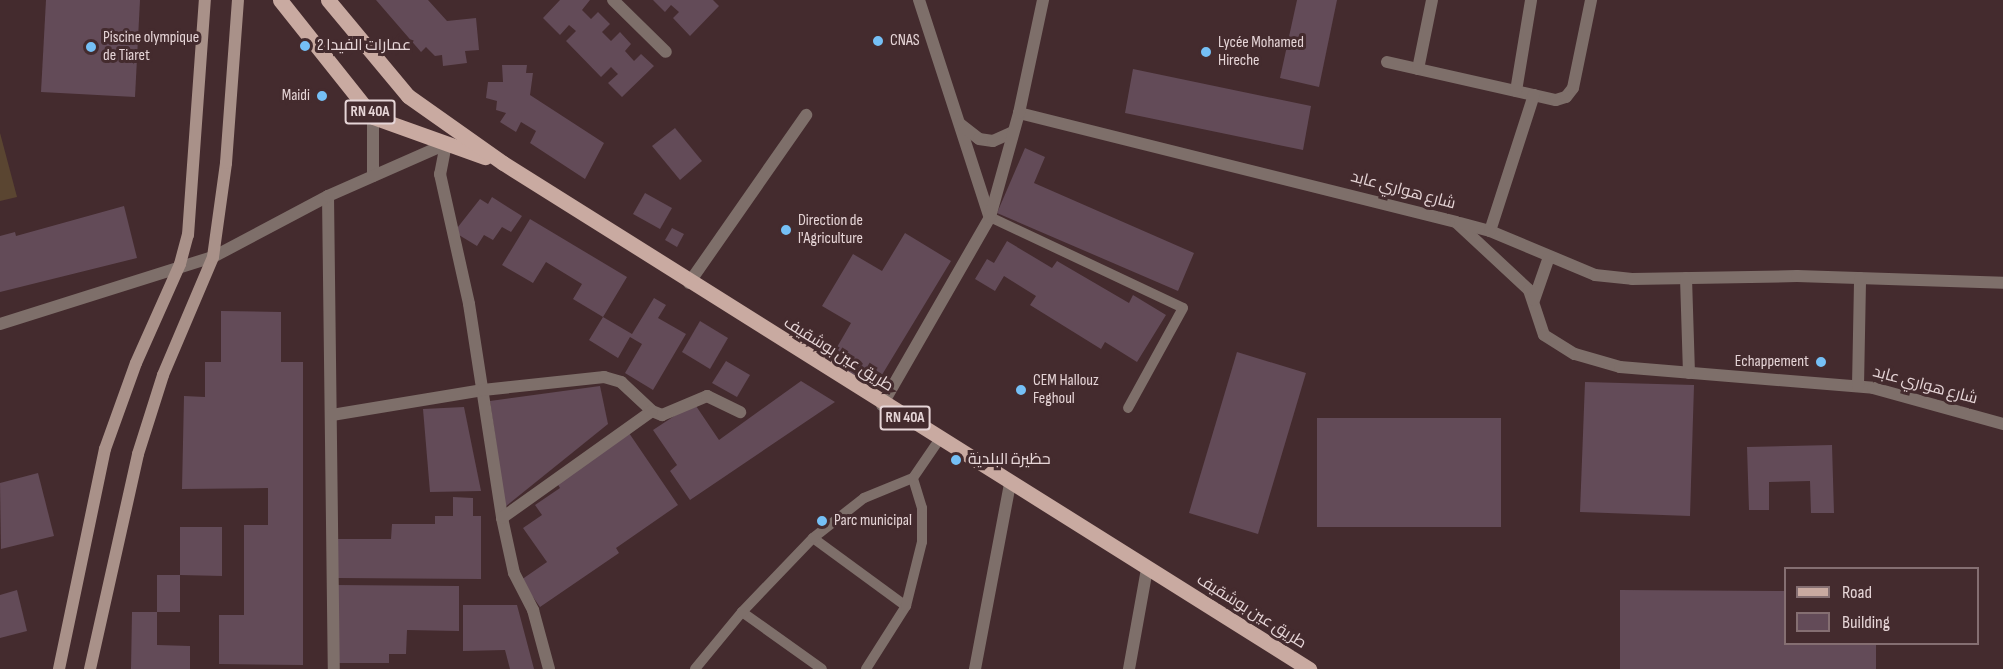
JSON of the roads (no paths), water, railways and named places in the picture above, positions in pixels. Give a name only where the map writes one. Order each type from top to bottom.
[{"type":"main road","points":[[59,669],[105,449],[136,363],[180,264],[188,235],[196,154],[197,70],[205,0]]},
{"type":"main road","points":[[90,669],[138,454],[163,375],[213,257],[226,163],[238,0]]},
{"type":"main road","name":"RN 40A","points":[[280,0],[373,117],[502,163]]},
{"type":"main road","name":"RN 40A","points":[[328,0],[408,96],[502,163]]},
{"type":"main road","name":"طريق عين بوشقيف","points":[[502,163],[882,405],[1309,669]]},
{"type":"street","points":[[613,0],[666,52]]},
{"type":"street","points":[[919,0],[990,217]]},
{"type":"street","points":[[882,405],[990,217],[1019,113],[1042,0]]},
{"type":"street","points":[[1418,69],[1432,0]]},
{"type":"street","points":[[1516,91],[1531,0]]},
{"type":"street","points":[[1387,62],[1557,100],[1566,97],[1573,88],[1591,0]]},
{"type":"street","points":[[1490,231],[1534,95]]},
{"type":"street","name":"شارع هواري عابد","points":[[1019,113],[1456,222],[1504,263],[1534,300],[1544,335],[1575,354],[1620,367],[1858,387],[2003,424]]},
{"type":"street","points":[[689,283],[806,115]]},
{"type":"street","points":[[373,117],[373,176]]},
{"type":"street","points":[[960,124],[979,139],[993,141],[1013,132]]},
{"type":"street","points":[[0,324],[180,264],[213,257],[328,196],[446,144]]},
{"type":"street","points":[[446,144],[440,174],[469,304],[502,518],[514,573],[533,610],[549,669]]},
{"type":"street","points":[[328,196],[334,669]]},
{"type":"street","points":[[1456,222],[1490,231],[1594,275],[1686,278],[1860,278],[2003,283]]},
{"type":"street","points":[[1534,300],[1549,257]]},
{"type":"street","points":[[1686,278],[1689,373]]},
{"type":"street","points":[[1858,387],[1860,278]]},
{"type":"street","points":[[332,415],[483,390],[604,377],[621,382],[652,411],[662,414],[707,396],[740,412]]},
{"type":"street","points":[[502,518],[652,411]]},
{"type":"street","points":[[975,669],[1010,483]]},
{"type":"street","points":[[1129,669],[1147,569]]},
{"type":"lane","points":[[990,217],[1183,308],[1128,408]]},
{"type":"lane","points":[[695,669],[742,612],[813,538],[864,498],[913,478],[939,440]]},
{"type":"lane","points":[[866,669],[906,606],[922,542],[922,508],[913,478]]},
{"type":"lane","points":[[813,538],[906,606]]},
{"type":"lane","points":[[742,612],[822,669]]},
{"type":"place","name":"CNAS","points":[[878,41]]},
{"type":"place","name":"عمارات الفيدا 2","points":[[305,46]]},
{"type":"place","name":"Piscine olympique de Tiaret","points":[[91,47]]},
{"type":"place","name":"Lycée Mohamed Hireche","points":[[1206,52]]},
{"type":"place","name":"Maidi","points":[[322,96]]},
{"type":"place","name":"Direction de l'Agriculture","points":[[786,230]]},
{"type":"place","name":"Echappement","points":[[1821,362]]},
{"type":"place","name":"CEM Hallouz Feghoul","points":[[1021,390]]},
{"type":"place","name":"حظيرة البلدية","points":[[956,460]]},
{"type":"place","name":"Parc municipal","points":[[822,521]]}]
